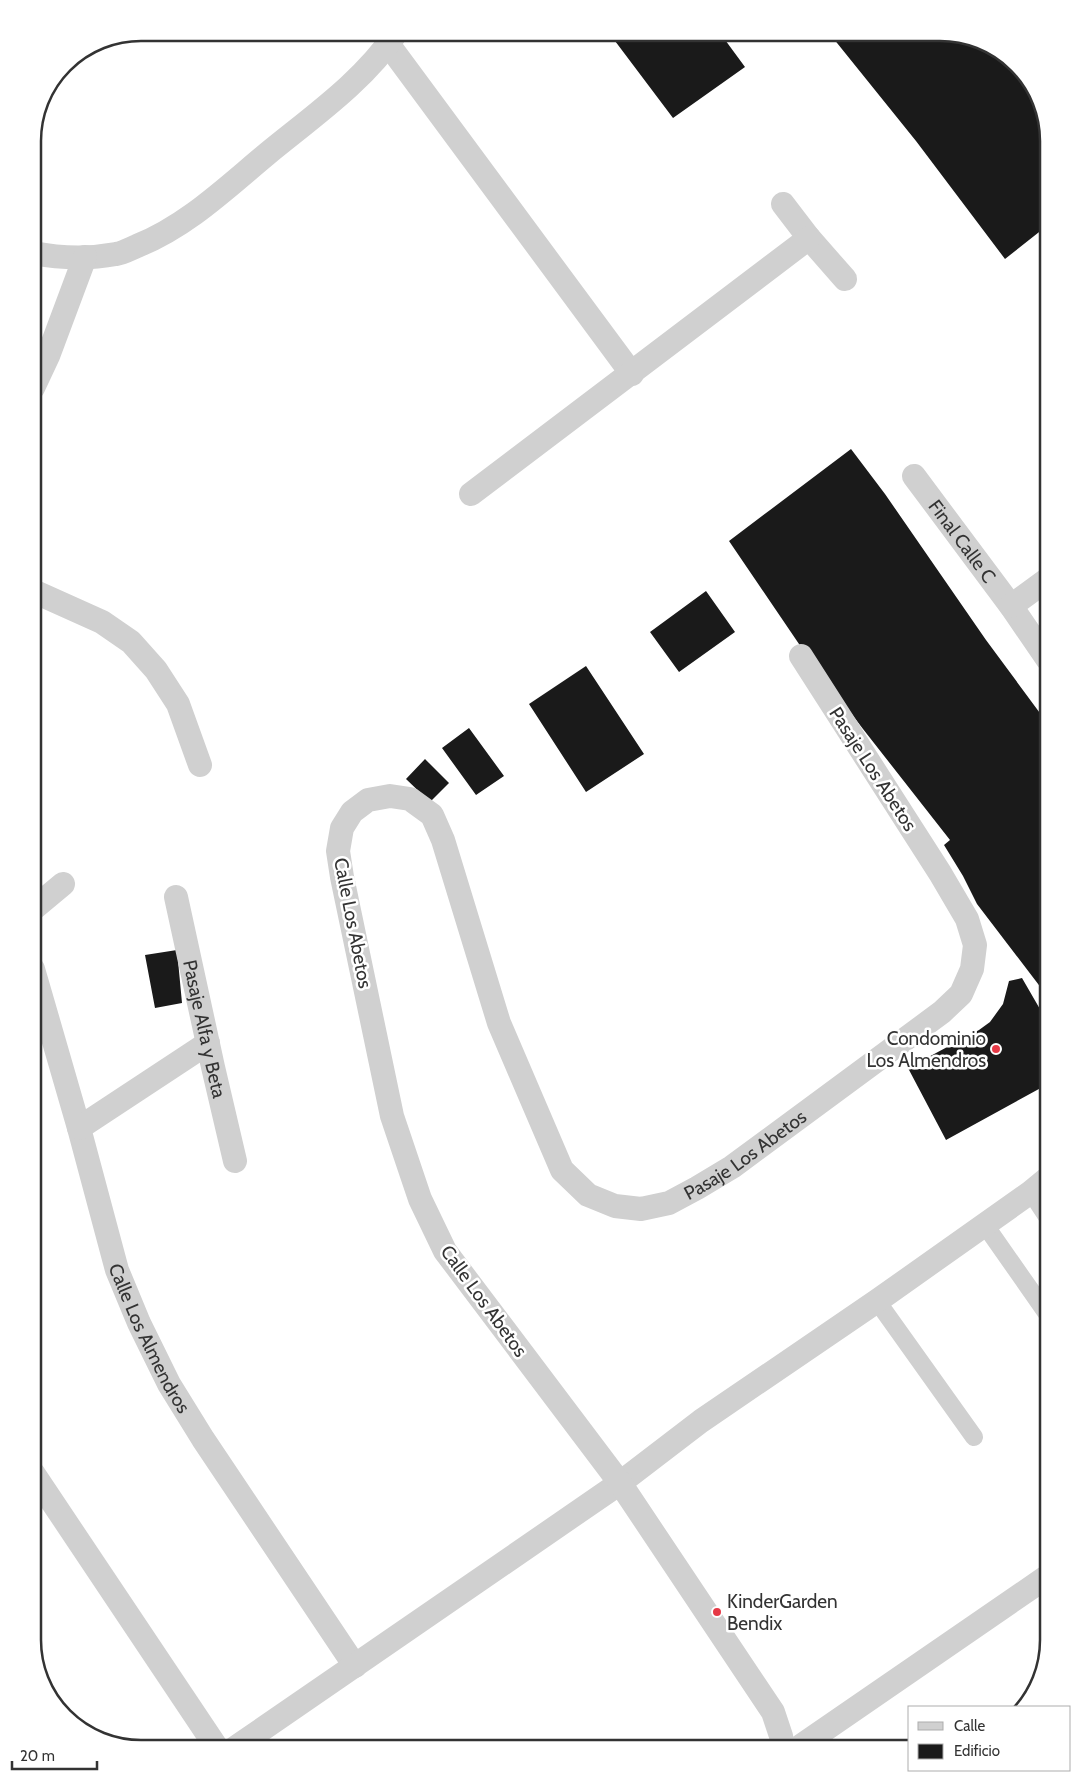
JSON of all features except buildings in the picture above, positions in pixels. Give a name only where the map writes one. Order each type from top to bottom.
[{"type":"street","points":[[41,255],[84,257],[117,254],[151,240],[185,221],[351,85],[389,41]]},
{"type":"street","points":[[394,41],[632,374]]},
{"type":"street","points":[[783,204],[844,279]]},
{"type":"street","points":[[471,494],[632,374],[809,238]]},
{"type":"street","points":[[41,371],[84,257]]},
{"type":"street","name":"Final Calle C","points":[[914,476],[1011,606],[1040,648]]},
{"type":"street","points":[[1011,606],[1040,585]]},
{"type":"street","points":[[41,595],[102,622],[131,642],[156,670],[178,704],[200,765]]},
{"type":"street","name":"Pasaje Los Abetos","points":[[368,800],[390,796],[410,799],[432,815],[443,840],[499,1023],[562,1170],[588,1195],[615,1206],[641,1209],[669,1203],[732,1167],[942,1012],[961,994],[972,969],[974,945],[967,919],[940,873],[801,656]]},
{"type":"street","name":"Calle Los Abetos","points":[[368,800],[352,812],[342,828],[338,851],[392,1116],[420,1199],[445,1251],[620,1483],[773,1712],[782,1740]]},
{"type":"street","points":[[41,902],[63,884]]},
{"type":"street","name":"Pasaje Alfa y Beta","points":[[176,897],[235,1161]]},
{"type":"street","name":"Calle Los Almendros","points":[[41,997],[117,1270],[139,1323],[169,1384],[355,1666]]},
{"type":"street","points":[[79,1128],[208,1043]]},
{"type":"street","points":[[247,1740],[620,1483],[701,1421],[877,1301],[1040,1185]]},
{"type":"street","points":[[985,1225],[1040,1303]]},
{"type":"street","points":[[877,1301],[974,1437]]},
{"type":"street","points":[[41,1486],[213,1740]]},
{"type":"street","points":[[810,1740],[1040,1582]]},
{"type":"place","name":"Condominio Los Almendros","points":[[996,1049]]},
{"type":"place","name":"KinderGarden Bendix","points":[[717,1612]]}]
